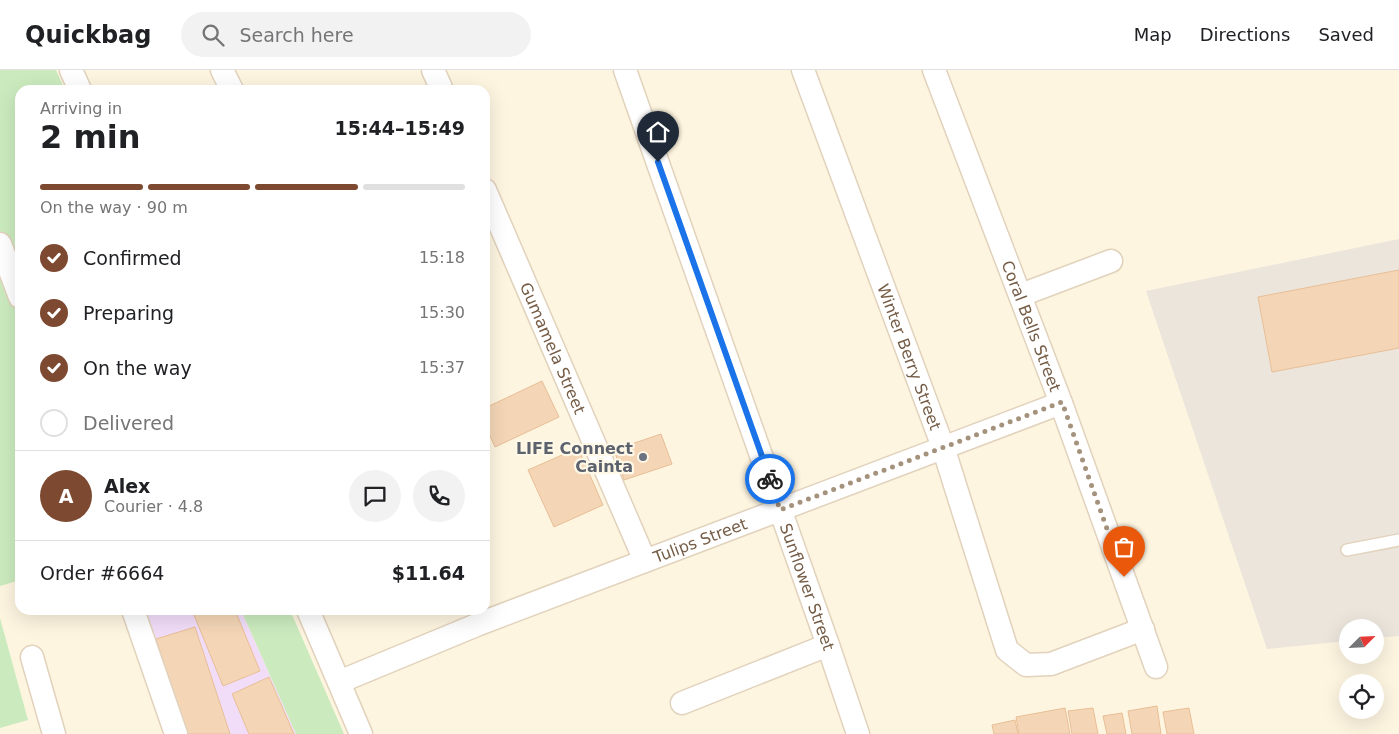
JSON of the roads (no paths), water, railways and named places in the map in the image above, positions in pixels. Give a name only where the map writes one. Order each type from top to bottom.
[{"type":"street","points":[[71,70],[78,85]]},
{"type":"street","points":[[222,70],[230,85]]},
{"type":"street","points":[[433,70],[440,85]]},
{"type":"street","name":"Sunflower Street","points":[[625,70],[858,734]]},
{"type":"street","name":"Winter Berry Street","points":[[803,70],[943,448],[1007,650],[1026,665],[1051,664],[1143,629]]},
{"type":"street","name":"Coral Bells Street","points":[[934,70],[1062,402],[1156,667]]},
{"type":"street","name":"Gumamela Street","points":[[490,202],[645,561]]},
{"type":"street","points":[[0,244],[15,284]]},
{"type":"street","points":[[1021,295],[1111,260]]},
{"type":"street","name":"Tulips Street","points":[[490,612],[645,561],[1062,402]]},
{"type":"street","points":[[135,615],[176,734]]},
{"type":"street","points":[[310,615],[361,734]]},
{"type":"street","name":"Tulips Street","points":[[340,682],[476,617]]},
{"type":"street","points":[[682,703],[828,645]]},
{"type":"street","points":[[32,656],[54,734]]},
{"type":"lane","points":[[1347,550],[1399,540]]},
{"type":"place","name":"LIFE Connect Cainta","points":[[643,457]]}]
